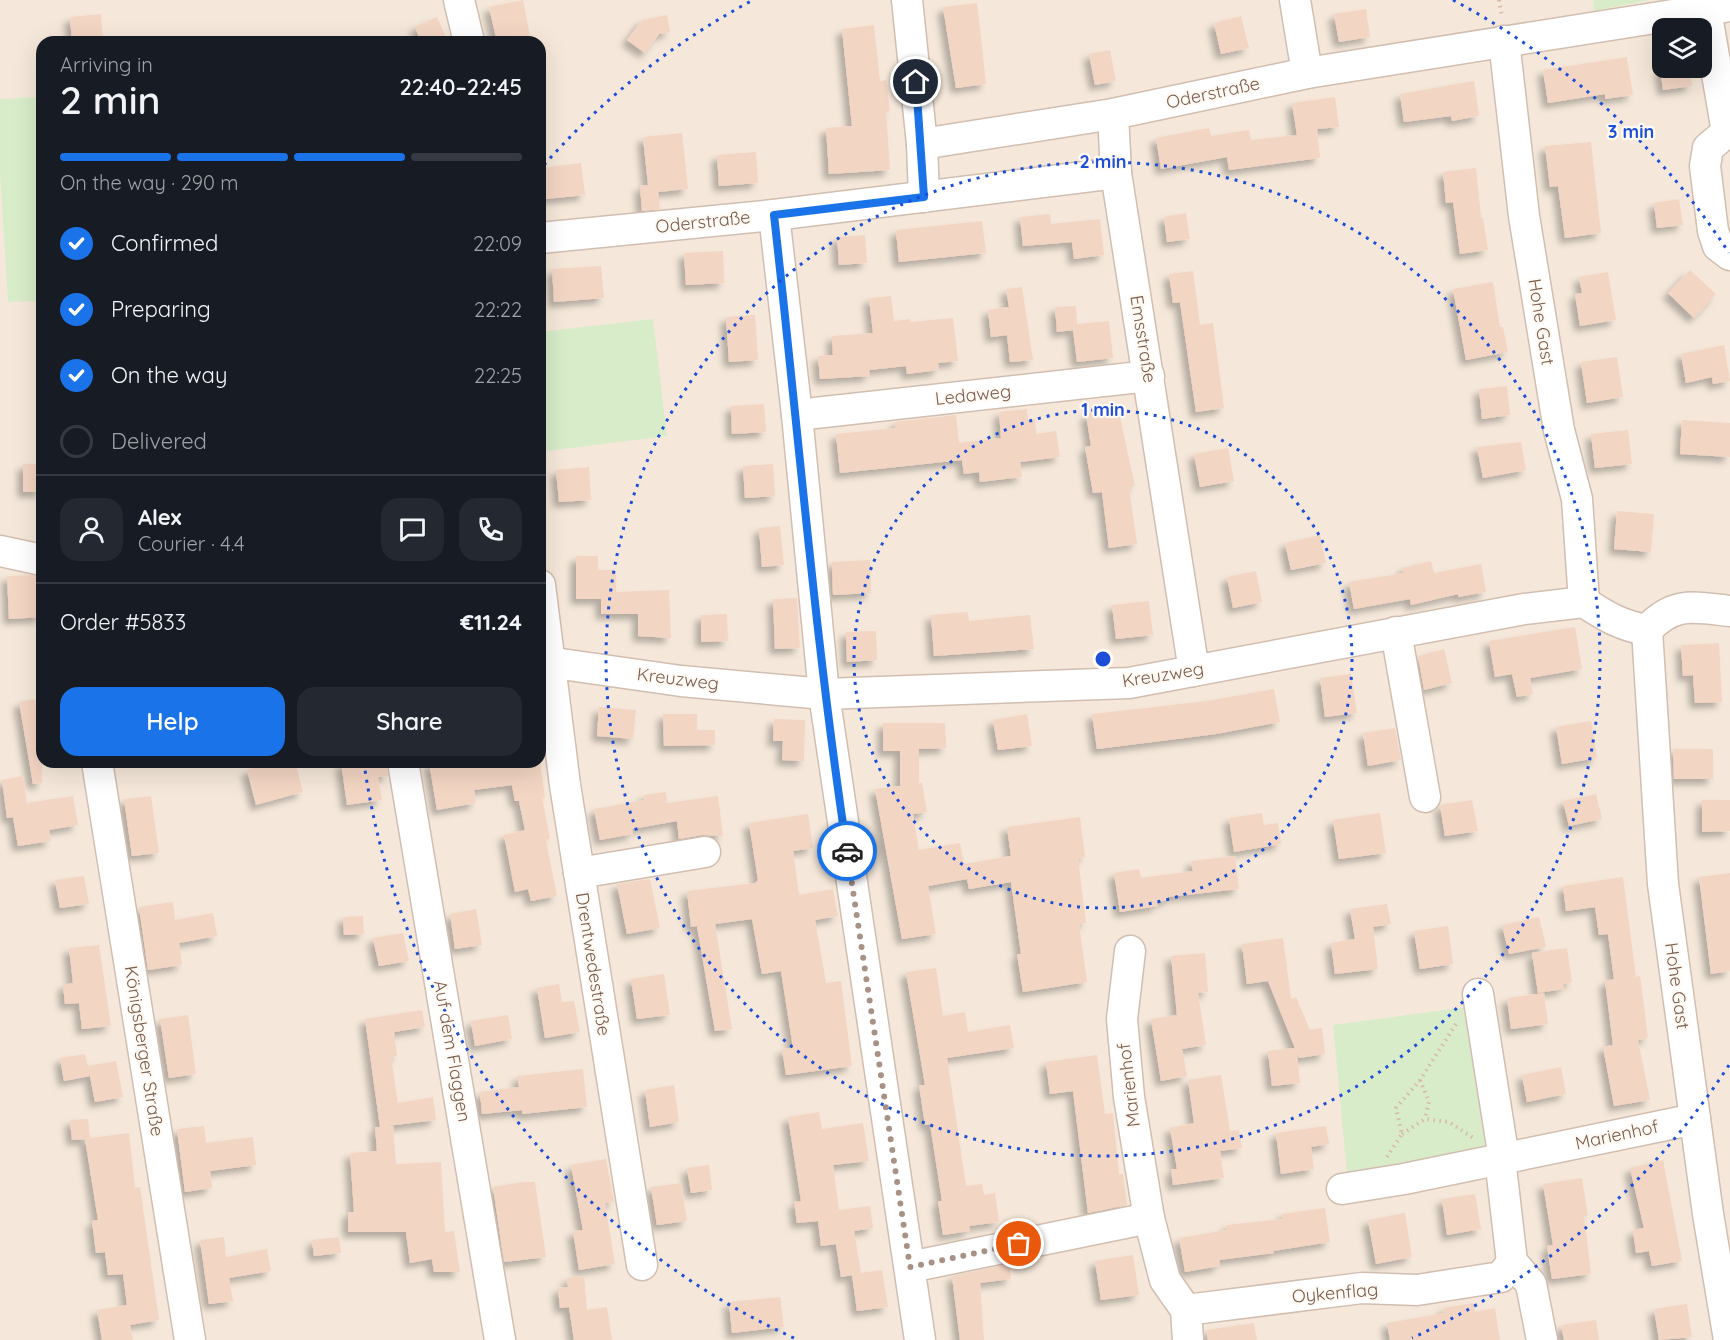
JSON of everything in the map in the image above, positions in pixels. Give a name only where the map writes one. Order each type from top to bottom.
[{"type":"street","points":[[459,0],[468,36]]},
{"type":"street","points":[[907,0],[922,144],[924,197]]},
{"type":"street","points":[[1294,0],[1307,73]]},
{"type":"street","points":[[1718,8],[1728,133],[1708,148],[1705,166],[1713,231],[1718,246],[1730,255]]},
{"type":"street","name":"Oderstraße","points":[[922,144],[1113,114],[1307,73],[1718,8]]},
{"type":"street","name":"Hohe Gast","points":[[1504,41],[1524,216],[1559,430],[1577,499],[1584,602]]},
{"type":"street","name":"Emsstraße","points":[[1113,114],[1116,173],[1194,670]]},
{"type":"street","name":"Oderstraße","points":[[546,237],[774,215],[1116,173]]},
{"type":"street","points":[[774,215],[797,415],[824,694],[920,1340]]},
{"type":"street","name":"Ledaweg","points":[[797,415],[1149,376]]},
{"type":"street","points":[[0,551],[36,559]]},
{"type":"street","points":[[1584,602],[1618,622],[1647,630],[1662,614],[1686,607],[1730,611]]},
{"type":"street","name":"Kreuzweg","points":[[546,662],[681,681],[824,694],[1129,683],[1524,609],[1584,602]]},
{"type":"street","name":"Hohe Gast","points":[[1647,630],[1663,884],[1695,1119],[1729,1340]]},
{"type":"street","points":[[1396,633],[1425,797]]},
{"type":"street","name":"Drentwedestraße","points":[[546,674],[642,1265]]},
{"type":"street","name":"Königsberger Straße","points":[[98,768],[190,1340]]},
{"type":"street","name":"Auf dem Flaggen","points":[[404,768],[500,1340]]},
{"type":"street","points":[[579,873],[705,852]]},
{"type":"street","name":"Marienhof","points":[[1130,951],[1122,1019],[1129,1098],[1149,1218],[1165,1280],[1186,1310]]},
{"type":"street","points":[[1478,994],[1504,1159],[1501,1167],[1512,1262],[1531,1284],[1542,1340]]},
{"type":"street","name":"Marienhof","points":[[1341,1189],[1504,1159],[1695,1119]]},
{"type":"street","points":[[910,1267],[1149,1218]]},
{"type":"street","name":"Oykenflag","points":[[1186,1310],[1362,1288],[1417,1290],[1501,1276],[1512,1262]]},
{"type":"street","points":[[1186,1310],[1188,1340]]},
{"type":"path","points":[[1402,1134],[1396,1108],[1420,1080],[1467,1007],[1478,994]]},
{"type":"path","points":[[1420,1080],[1430,1102],[1425,1119]]},
{"type":"path","points":[[1384,1163],[1402,1134],[1425,1119],[1449,1122],[1504,1159]]},
{"type":"shaded area","points":[[0,0],[1730,0],[1730,1340],[0,1340]]},
{"type":"green space","points":[[1593,0],[1649,0],[1594,11]]},
{"type":"green space","points":[[36,97],[36,301],[8,302],[0,171],[0,99]]},
{"type":"green space","points":[[653,319],[667,436],[547,451],[546,331]]},
{"type":"green space","points":[[1467,1007],[1486,1155],[1348,1184],[1333,1025]]},
{"type":"building","points":[[523,0],[530,36],[496,36],[489,7]]},
{"type":"building","points":[[977,3],[986,84],[956,88],[943,7]]},
{"type":"building","points":[[1366,9],[1370,37],[1339,42],[1334,14]]},
{"type":"building","points":[[101,14],[103,36],[72,36],[70,17]]},
{"type":"building","points":[[667,15],[670,32],[659,34],[645,53],[627,40],[642,20]]},
{"type":"building","points":[[1241,16],[1249,48],[1221,54],[1214,23]]},
{"type":"building","points":[[437,17],[446,36],[419,36],[415,27]]},
{"type":"building","points":[[874,25],[880,81],[886,80],[890,111],[886,111],[890,170],[829,174],[826,128],[852,126],[842,29]]},
{"type":"building","points":[[1110,50],[1116,81],[1095,85],[1089,54]]},
{"type":"building","points":[[1627,57],[1633,95],[1605,99],[1605,94],[1548,103],[1543,70]]},
{"type":"building","points":[[1661,78],[1691,78],[1692,86],[1663,90]]},
{"type":"building","points":[[1474,81],[1479,116],[1452,121],[1451,116],[1404,122],[1400,94]]},
{"type":"building","points":[[1335,97],[1339,127],[1317,129],[1320,158],[1229,170],[1227,157],[1161,169],[1156,138],[1209,128],[1211,136],[1249,130],[1251,140],[1297,135],[1292,103]]},
{"type":"building","points":[[682,133],[688,189],[658,192],[660,209],[642,211],[640,186],[648,185],[643,137]]},
{"type":"building","points":[[1591,142],[1601,233],[1565,238],[1558,186],[1550,187],[1545,146]]},
{"type":"building","points":[[756,152],[758,183],[719,186],[717,155]]},
{"type":"building","points":[[581,163],[585,195],[546,199],[546,167]]},
{"type":"building","points":[[1476,168],[1481,218],[1483,218],[1488,250],[1460,254],[1453,202],[1446,203],[1443,172]]},
{"type":"building","points":[[1679,199],[1683,225],[1657,228],[1654,203]]},
{"type":"building","points":[[1186,213],[1190,239],[1167,242],[1164,217]]},
{"type":"building","points":[[1050,214],[1051,224],[1100,219],[1104,255],[1074,259],[1072,242],[1023,246],[1020,217]]},
{"type":"building","points":[[982,221],[986,253],[899,262],[896,230]]},
{"type":"building","points":[[865,235],[867,263],[839,265],[837,237]]},
{"type":"building","points":[[723,251],[724,283],[686,285],[684,253]]},
{"type":"building","points":[[601,266],[604,298],[554,302],[552,269]]},
{"type":"building","points":[[1690,270],[1716,294],[1694,318],[1668,293]]},
{"type":"building","points":[[1193,271],[1200,325],[1213,323],[1224,408],[1196,412],[1180,302],[1173,303],[1169,274]]},
{"type":"building","points":[[1608,272],[1616,320],[1580,326],[1575,294],[1582,293],[1579,277]]},
{"type":"building","points":[[1493,282],[1500,327],[1503,327],[1508,352],[1466,360],[1453,289]]},
{"type":"building","points":[[1022,287],[1033,360],[1010,362],[1007,335],[991,337],[988,310],[1009,307],[1006,289]]},
{"type":"building","points":[[891,296],[894,321],[910,319],[910,322],[953,318],[958,361],[938,363],[939,370],[907,374],[906,366],[869,370],[870,376],[820,379],[818,356],[833,355],[832,336],[873,333],[869,298]]},
{"type":"building","points":[[1076,306],[1077,324],[1109,321],[1113,358],[1077,362],[1073,330],[1057,332],[1055,307]]},
{"type":"building","points":[[755,315],[758,360],[729,362],[726,317]]},
{"type":"building","points":[[1724,345],[1730,381],[1713,384],[1712,377],[1686,383],[1681,354]]},
{"type":"building","points":[[1617,357],[1623,397],[1587,403],[1581,362]]},
{"type":"building","points":[[1507,386],[1510,415],[1482,419],[1479,389]]},
{"type":"building","points":[[764,404],[766,432],[732,434],[731,406]]},
{"type":"building","points":[[1118,408],[1135,486],[1129,487],[1137,544],[1109,548],[1102,492],[1093,493],[1085,447],[1091,446],[1086,414]]},
{"type":"building","points":[[1027,409],[1028,420],[1035,419],[1036,434],[1056,431],[1060,457],[1020,462],[1022,477],[980,482],[979,472],[964,474],[962,460],[840,473],[836,434],[895,428],[895,422],[956,415],[959,443],[1001,438],[999,412]]},
{"type":"building","points":[[1682,420],[1730,423],[1730,457],[1680,454]]},
{"type":"building","points":[[1628,430],[1632,464],[1595,468],[1591,434]]},
{"type":"building","points":[[1521,442],[1526,470],[1483,478],[1477,447]]},
{"type":"building","points":[[1228,448],[1234,481],[1200,487],[1194,454]]},
{"type":"building","points":[[23,464],[36,464],[36,492],[23,492]]},
{"type":"building","points":[[773,464],[775,496],[745,498],[743,466]]},
{"type":"building","points":[[589,467],[591,500],[559,502],[556,470]]},
{"type":"building","points":[[1617,511],[1654,514],[1651,552],[1614,549]]},
{"type":"building","points":[[780,526],[784,565],[762,567],[759,528]]},
{"type":"building","points":[[1320,535],[1326,563],[1291,570],[1285,543]]},
{"type":"building","points":[[576,556],[598,556],[598,570],[616,570],[616,592],[669,590],[671,638],[638,636],[638,614],[601,614],[601,599],[576,599]]},
{"type":"building","points":[[870,560],[871,593],[833,595],[832,562]]},
{"type":"building","points":[[1431,561],[1434,573],[1481,564],[1486,592],[1458,597],[1458,594],[1411,605],[1410,599],[1354,609],[1349,582],[1404,573],[1402,568]]},
{"type":"building","points":[[1256,571],[1262,602],[1233,608],[1227,577]]},
{"type":"building","points":[[7,576],[36,576],[36,617],[9,619]]},
{"type":"building","points":[[797,598],[800,648],[775,649],[773,599]]},
{"type":"building","points":[[1149,601],[1153,635],[1116,639],[1112,605]]},
{"type":"building","points":[[968,612],[969,621],[1030,615],[1034,649],[934,656],[931,615]]},
{"type":"building","points":[[727,614],[728,641],[701,642],[701,615]]},
{"type":"building","points":[[1575,627],[1582,669],[1530,678],[1533,694],[1517,697],[1512,674],[1495,677],[1489,641]]},
{"type":"building","points":[[876,631],[877,660],[847,662],[846,632]]},
{"type":"building","points":[[1719,643],[1722,702],[1695,703],[1693,675],[1683,676],[1681,645]]},
{"type":"building","points":[[1444,649],[1452,683],[1424,690],[1418,656]]},
{"type":"building","points":[[1351,674],[1357,713],[1325,717],[1320,678]]},
{"type":"building","points":[[1274,689],[1280,722],[1216,734],[1097,749],[1092,714],[1207,701]]},
{"type":"building","points":[[35,699],[36,768],[42,768],[42,783],[33,784],[19,702]]},
{"type":"building","points":[[599,707],[636,710],[633,739],[597,736]]},
{"type":"building","points":[[663,714],[697,714],[697,730],[715,730],[715,745],[664,746]]},
{"type":"building","points":[[1027,714],[1032,746],[998,750],[993,720]]},
{"type":"building","points":[[774,719],[805,720],[804,761],[782,760],[783,741],[773,741]]},
{"type":"building","points":[[1591,721],[1597,758],[1562,764],[1556,727]]},
{"type":"building","points":[[883,723],[945,723],[946,748],[919,749],[919,783],[922,783],[927,812],[913,814],[919,850],[960,843],[964,864],[1011,856],[1007,827],[1080,817],[1085,857],[1078,858],[1086,923],[1079,924],[1087,982],[1023,992],[1017,954],[1021,954],[1011,882],[969,889],[967,879],[928,886],[936,934],[902,939],[875,789],[900,786],[900,751],[883,751]]},
{"type":"building","points":[[1395,728],[1401,760],[1368,766],[1363,733]]},
{"type":"building","points":[[1673,749],[1713,749],[1713,779],[1674,779]]},
{"type":"building","points":[[297,768],[303,792],[256,805],[247,770]]},
{"type":"building","points":[[342,768],[387,768],[388,776],[378,777],[382,800],[347,805]]},
{"type":"building","points":[[430,768],[541,768],[545,797],[542,797],[550,839],[546,840],[557,896],[531,901],[528,889],[515,892],[504,835],[525,830],[519,801],[515,801],[512,785],[474,790],[476,803],[437,810]]},
{"type":"building","points":[[23,776],[27,803],[73,796],[78,825],[49,830],[51,841],[18,846],[13,817],[7,818],[2,780]]},
{"type":"building","points":[[666,792],[667,803],[718,796],[723,836],[702,835],[679,839],[677,821],[632,829],[633,834],[600,840],[594,809],[645,800],[644,795]]},
{"type":"building","points":[[1596,794],[1602,819],[1569,826],[1563,801]]},
{"type":"building","points":[[151,796],[159,853],[132,856],[124,799]]},
{"type":"building","points":[[1472,800],[1478,831],[1445,836],[1440,805]]},
{"type":"building","points":[[1702,800],[1730,800],[1730,831],[1702,832]]},
{"type":"building","points":[[1262,813],[1264,825],[1278,823],[1281,844],[1234,852],[1229,818]]},
{"type":"building","points":[[1380,813],[1386,853],[1339,859],[1333,820]]},
{"type":"building","points":[[808,814],[813,848],[793,851],[799,895],[833,889],[838,916],[815,920],[826,983],[841,981],[852,1066],[786,1075],[782,1049],[793,1048],[781,971],[762,974],[752,919],[715,924],[732,1029],[715,1031],[697,926],[691,927],[687,891],[755,883],[758,880],[749,823]]},
{"type":"building","points":[[1235,856],[1239,889],[1168,897],[1169,900],[1157,902],[1158,906],[1120,912],[1114,873],[1139,869],[1141,878],[1193,871],[1191,861]]},
{"type":"building","points":[[1730,873],[1730,971],[1711,974],[1699,877]]},
{"type":"building","points":[[84,876],[89,904],[60,908],[55,880]]},
{"type":"building","points":[[1623,877],[1636,977],[1640,976],[1648,1038],[1638,1040],[1650,1100],[1614,1106],[1603,1047],[1613,1045],[1605,981],[1614,979],[1608,934],[1599,935],[1595,907],[1566,911],[1563,886]]},
{"type":"building","points":[[650,879],[660,928],[627,934],[617,884]]},
{"type":"building","points":[[173,902],[175,920],[213,913],[217,936],[179,943],[182,965],[148,970],[139,907]]},
{"type":"building","points":[[1387,904],[1391,924],[1373,927],[1378,969],[1335,974],[1331,943],[1355,939],[1350,909]]},
{"type":"building","points":[[476,909],[482,945],[455,949],[450,914]]},
{"type":"building","points":[[363,916],[364,934],[344,935],[343,917]]},
{"type":"building","points":[[1539,917],[1546,947],[1509,954],[1502,925]]},
{"type":"building","points":[[1448,926],[1453,964],[1420,969],[1414,931]]},
{"type":"building","points":[[403,933],[409,961],[379,966],[373,938]]},
{"type":"building","points":[[1283,938],[1291,999],[1296,997],[1310,1030],[1322,1028],[1325,1054],[1299,1058],[1297,1054],[1300,1083],[1272,1086],[1268,1051],[1295,1048],[1268,981],[1247,984],[1242,944]]},
{"type":"building","points":[[99,945],[111,1026],[82,1029],[79,1003],[65,1004],[63,985],[73,983],[69,948]]},
{"type":"building","points":[[1567,948],[1572,982],[1563,984],[1564,989],[1538,993],[1532,953]]},
{"type":"building","points":[[1205,953],[1208,992],[1198,993],[1206,1045],[1182,1049],[1187,1076],[1161,1081],[1151,1019],[1177,1015],[1171,956]]},
{"type":"building","points":[[936,968],[943,1016],[965,1012],[968,1032],[1010,1025],[1014,1048],[947,1058],[966,1186],[982,1184],[984,1195],[995,1193],[999,1222],[969,1226],[970,1231],[943,1235],[938,1201],[942,1201],[930,1124],[925,1125],[919,1085],[925,1085],[906,972]]},
{"type":"building","points":[[664,974],[670,1015],[637,1019],[631,979]]},
{"type":"building","points":[[559,984],[562,1002],[574,1001],[580,1032],[545,1038],[537,988]]},
{"type":"building","points":[[1544,993],[1548,1024],[1511,1029],[1507,998]]},
{"type":"building","points":[[422,1010],[425,1027],[394,1032],[397,1056],[391,1057],[398,1103],[433,1097],[436,1120],[387,1126],[393,1126],[396,1164],[441,1162],[445,1232],[454,1231],[460,1272],[434,1272],[432,1259],[410,1263],[406,1232],[348,1232],[348,1212],[354,1212],[350,1153],[377,1151],[375,1127],[380,1127],[365,1019]]},
{"type":"building","points":[[188,1015],[196,1074],[169,1078],[160,1019]]},
{"type":"building","points":[[508,1015],[512,1039],[475,1046],[471,1021]]},
{"type":"building","points":[[85,1054],[90,1076],[64,1081],[60,1058]]},
{"type":"building","points":[[1097,1055],[1105,1114],[1113,1113],[1119,1174],[1123,1174],[1127,1205],[1088,1213],[1073,1091],[1050,1094],[1046,1062]]},
{"type":"building","points":[[116,1061],[123,1097],[95,1102],[88,1066]]},
{"type":"building","points":[[1561,1067],[1566,1094],[1527,1102],[1522,1075]]},
{"type":"building","points":[[583,1069],[587,1107],[522,1114],[522,1110],[482,1114],[480,1092],[519,1087],[518,1076]]},
{"type":"building","points":[[1221,1075],[1230,1131],[1239,1130],[1242,1148],[1220,1151],[1224,1178],[1173,1185],[1171,1169],[1177,1169],[1170,1128],[1194,1123],[1188,1080]]},
{"type":"building","points":[[674,1085],[679,1122],[650,1127],[645,1090]]},
{"type":"building","points":[[819,1112],[822,1129],[863,1123],[869,1161],[833,1165],[839,1210],[870,1206],[873,1228],[854,1231],[861,1273],[882,1270],[888,1307],[857,1311],[852,1275],[841,1277],[836,1244],[821,1246],[818,1221],[797,1223],[794,1202],[801,1201],[788,1117]]},
{"type":"building","points":[[88,1119],[90,1138],[129,1133],[135,1188],[140,1187],[159,1320],[130,1325],[133,1340],[102,1340],[97,1310],[127,1305],[123,1274],[108,1275],[105,1252],[96,1253],[92,1221],[98,1220],[85,1139],[72,1140],[70,1120]]},
{"type":"building","points":[[204,1126],[206,1143],[253,1137],[256,1165],[210,1171],[212,1188],[185,1192],[177,1129]]},
{"type":"building","points":[[1326,1126],[1329,1144],[1311,1147],[1314,1169],[1281,1174],[1276,1133]]},
{"type":"building","points":[[606,1159],[614,1202],[605,1203],[615,1264],[579,1270],[573,1231],[583,1230],[571,1165]]},
{"type":"building","points":[[1663,1160],[1682,1261],[1652,1266],[1649,1251],[1636,1253],[1633,1230],[1644,1228],[1630,1168]]},
{"type":"building","points":[[709,1165],[712,1190],[691,1193],[687,1168]]},
{"type":"building","points":[[1582,1178],[1588,1216],[1584,1216],[1591,1274],[1552,1279],[1547,1246],[1553,1245],[1543,1184]]},
{"type":"building","points":[[535,1182],[546,1257],[504,1262],[493,1187]]},
{"type":"building","points":[[681,1183],[687,1221],[657,1225],[651,1187]]},
{"type":"building","points":[[1475,1194],[1481,1229],[1447,1235],[1442,1199]]},
{"type":"building","points":[[1325,1208],[1330,1242],[1273,1251],[1274,1253],[1219,1260],[1220,1266],[1185,1272],[1179,1238],[1227,1230],[1227,1225],[1282,1219],[1282,1214]]},
{"type":"building","points":[[1405,1213],[1412,1257],[1376,1264],[1368,1220]]},
{"type":"building","points":[[224,1237],[226,1257],[267,1249],[271,1271],[229,1278],[233,1301],[209,1304],[200,1240]]},
{"type":"building","points":[[339,1237],[341,1253],[314,1256],[312,1240]]},
{"type":"building","points":[[1133,1255],[1139,1295],[1101,1300],[1095,1261]]},
{"type":"building","points":[[1009,1264],[1011,1279],[980,1283],[984,1340],[960,1340],[952,1276]]},
{"type":"building","points":[[584,1276],[587,1310],[607,1307],[612,1340],[574,1340],[569,1307],[560,1308],[558,1288],[568,1287],[567,1278]]},
{"type":"building","points":[[780,1297],[784,1327],[732,1333],[729,1302]]},
{"type":"building","points":[[1473,1303],[1475,1312],[1495,1308],[1500,1340],[1390,1340],[1387,1323],[1444,1313],[1443,1308]]},
{"type":"building","points":[[1687,1304],[1692,1337],[1659,1340],[1654,1309]]},
{"type":"building","points":[[1596,1320],[1599,1340],[1564,1340],[1561,1325]]},
{"type":"building","points":[[1254,1323],[1257,1340],[1208,1340],[1207,1330]]},
{"type":"way so far","points":[[847,851],[910,1267],[1019,1244]]},
{"type":"route","points":[[847,851],[824,694],[797,415],[774,215],[924,197],[916,82]]}]
